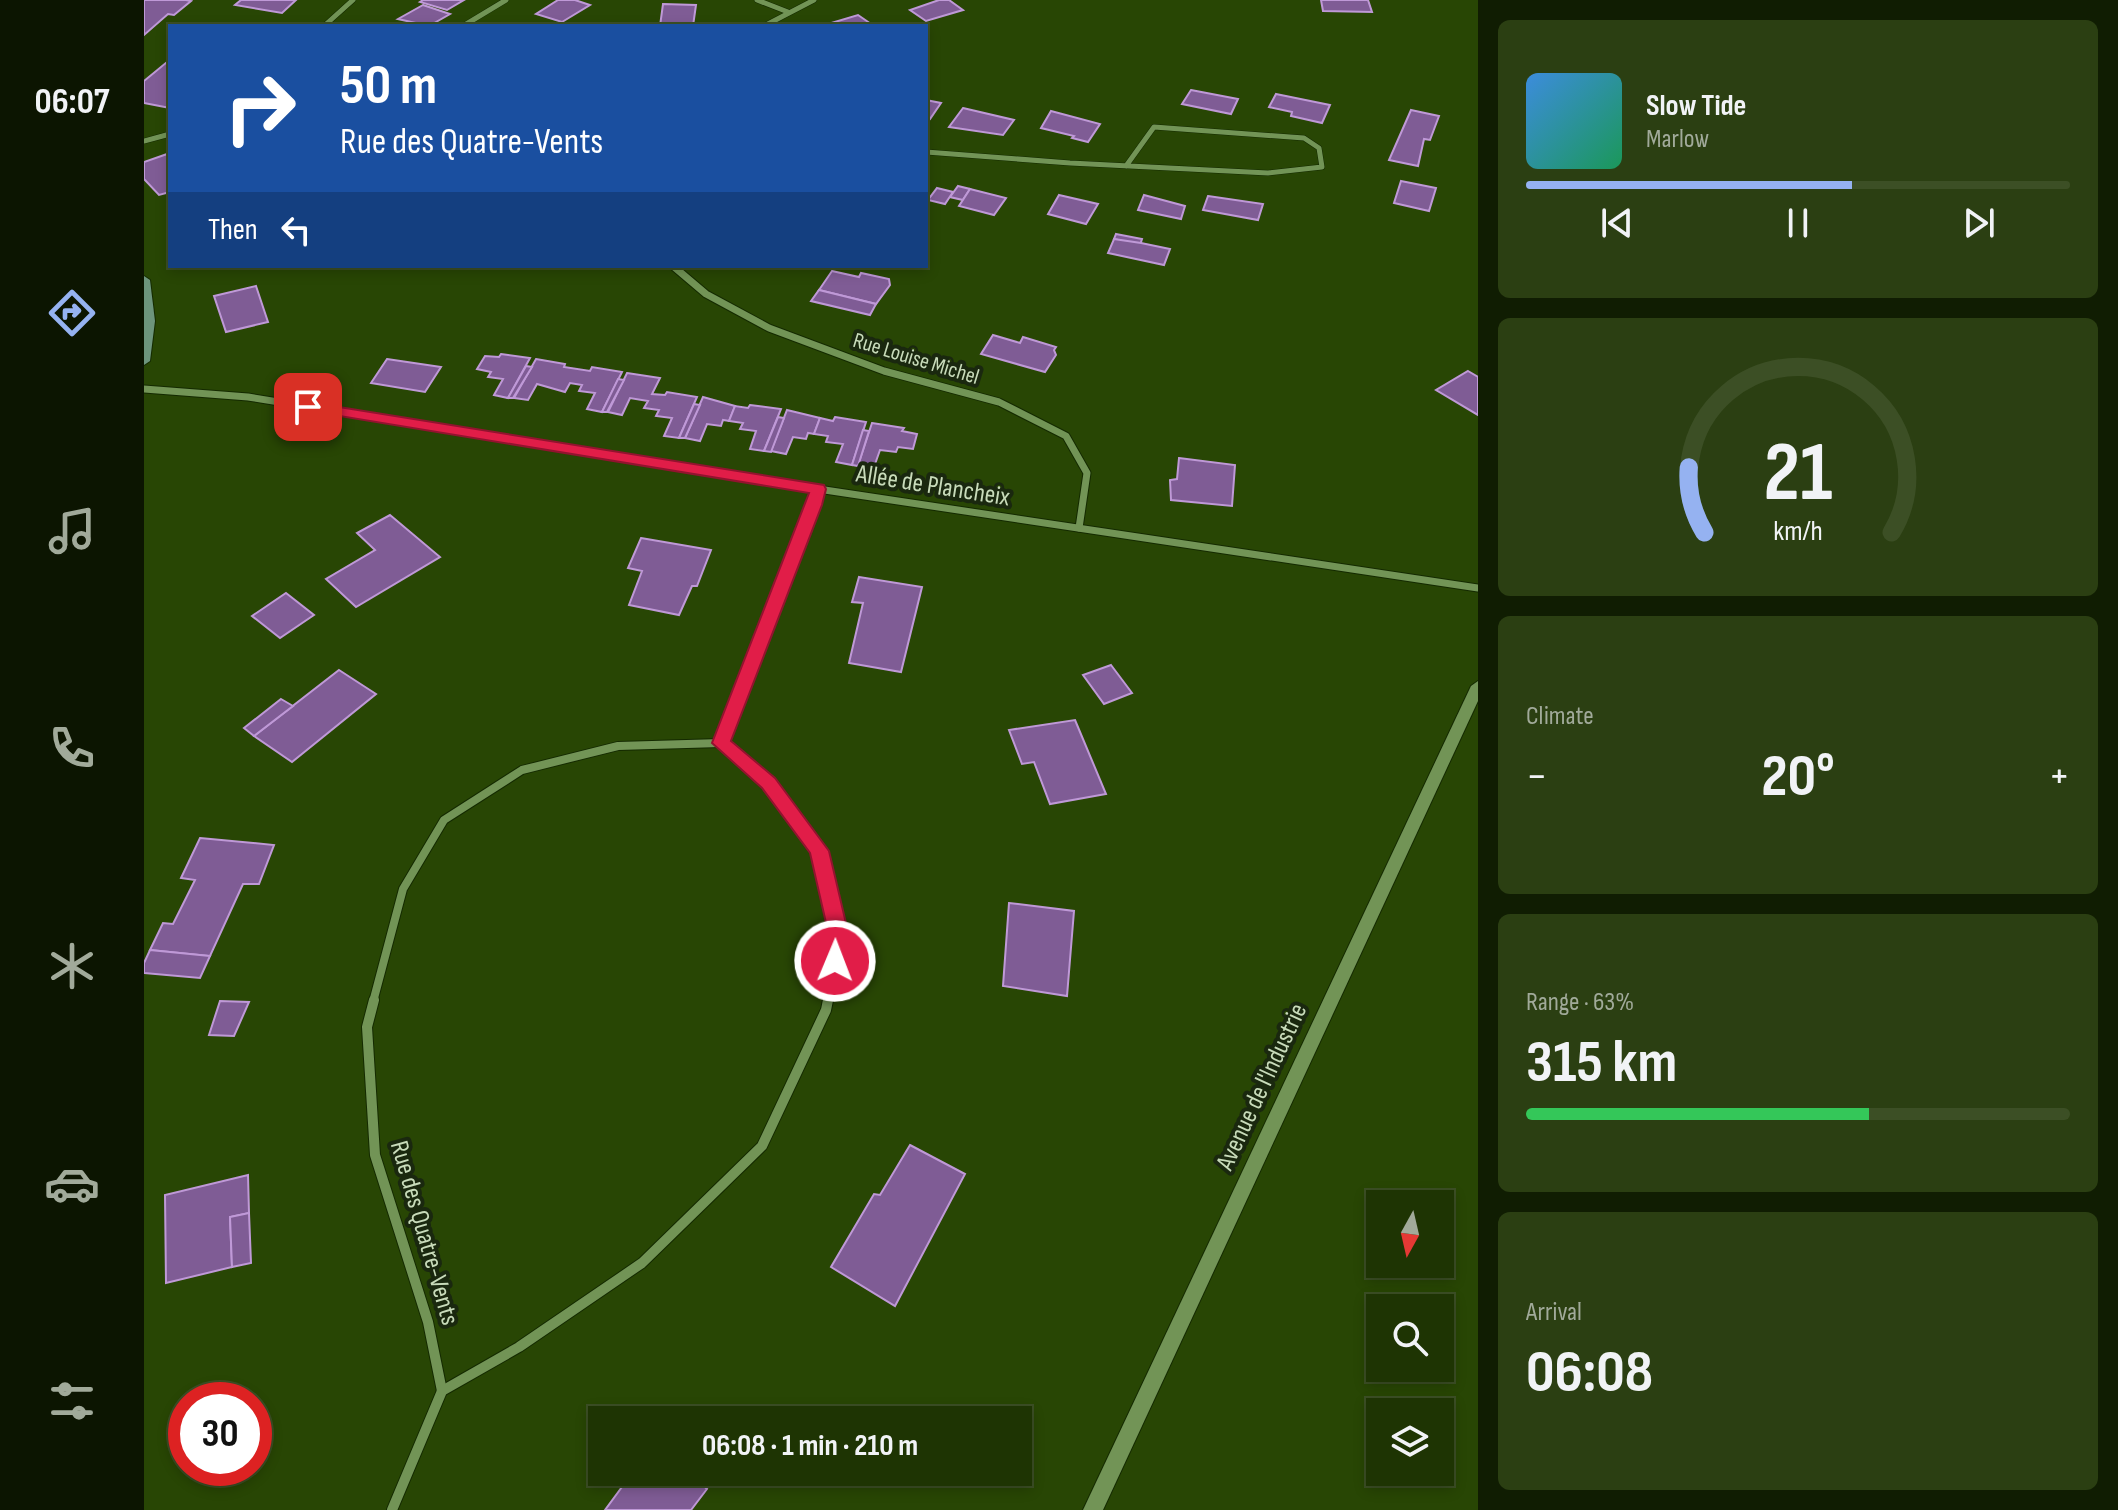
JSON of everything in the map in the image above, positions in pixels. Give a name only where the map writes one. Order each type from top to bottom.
[{"type":"main road","points":[[144,280],[150,304],[150,338],[144,361]]},
{"type":"street","points":[[326,24],[353,0]]},
{"type":"street","points":[[466,24],[506,0]]},
{"type":"street","points":[[757,0],[788,12]]},
{"type":"street","points":[[767,24],[814,0]]},
{"type":"street","points":[[928,152],[1126,166],[1303,173],[1322,167],[1319,148],[1304,138],[1154,127],[1126,166]]},
{"type":"street","points":[[144,141],[168,135]]},
{"type":"street","name":"Rue Louise Michel","points":[[675,268],[706,294],[769,328],[884,371],[999,402],[1066,436],[1087,473],[1079,528]]},
{"type":"street","name":"Allée de Plancheix","points":[[144,389],[248,397],[818,489],[1478,588]]},
{"type":"street","points":[[392,1510],[442,1391],[519,1347],[642,1263],[762,1146],[826,1010],[839,936],[819,851],[768,783],[721,743],[815,505],[818,489]]},
{"type":"street","name":"Avenue de l'Industrie","points":[[1093,1510],[1478,686]]},
{"type":"street","name":"Rue des Quatre-Vents","points":[[442,1391],[428,1322],[375,1155],[367,1027],[403,889],[444,820],[522,770],[618,746],[721,743]]},
{"type":"building","points":[[144,0],[191,1],[174,15],[168,14],[144,35]]},
{"type":"building","points":[[241,0],[296,0],[282,13],[235,5]]},
{"type":"building","points":[[464,0],[447,10],[420,2]]},
{"type":"building","points":[[558,0],[575,0],[590,5],[562,22],[536,14]]},
{"type":"building","points":[[939,0],[949,0],[963,10],[926,21],[910,10]]},
{"type":"building","points":[[1321,0],[1368,0],[1372,12],[1323,11]]},
{"type":"building","points":[[663,4],[696,5],[693,24],[660,24]]},
{"type":"building","points":[[423,5],[450,14],[432,24],[398,19]]},
{"type":"building","points":[[858,15],[871,24],[828,24]]},
{"type":"building","points":[[168,62],[168,108],[144,103],[144,81]]},
{"type":"building","points":[[1191,90],[1238,99],[1231,114],[1182,104]]},
{"type":"building","points":[[1276,94],[1330,105],[1322,123],[1269,107]]},
{"type":"building","points":[[928,100],[941,103],[930,119]]},
{"type":"building","points":[[963,108],[1014,120],[1003,135],[949,127]]},
{"type":"building","points":[[1411,110],[1439,116],[1430,140],[1424,139],[1418,166],[1389,160]]},
{"type":"building","points":[[1051,111],[1100,124],[1088,142],[1072,138],[1074,136],[1041,128]]},
{"type":"building","points":[[168,154],[168,193],[159,195],[144,179],[144,162]]},
{"type":"building","points":[[1401,181],[1436,188],[1429,211],[1394,203]]},
{"type":"building","points":[[958,186],[970,189],[963,200],[950,197]]},
{"type":"building","points":[[937,188],[953,192],[945,204],[928,200]]},
{"type":"building","points":[[970,189],[1006,198],[994,215],[959,206]]},
{"type":"building","points":[[1059,195],[1098,204],[1086,224],[1048,214]]},
{"type":"building","points":[[1144,195],[1185,206],[1181,219],[1138,210]]},
{"type":"building","points":[[1208,196],[1263,204],[1258,220],[1203,210]]},
{"type":"building","points":[[1116,234],[1142,239],[1140,245],[1114,239]]},
{"type":"building","points":[[1114,239],[1170,249],[1164,265],[1108,253]]},
{"type":"building","points":[[832,271],[889,279],[890,285],[876,304],[819,290]]},
{"type":"building","points":[[256,286],[268,322],[226,332],[214,296]]},
{"type":"building","points":[[819,290],[876,304],[870,315],[811,301]]},
{"type":"building","points":[[993,335],[1020,343],[1023,337],[1056,347],[1056,355],[1045,372],[981,354]]},
{"type":"building","points":[[501,354],[530,358],[508,398],[494,395],[503,379],[488,377],[491,372],[477,369],[485,356],[499,357]]},
{"type":"building","points":[[387,359],[441,367],[425,392],[371,383]]},
{"type":"building","points":[[536,359],[590,371],[592,367],[622,372],[602,412],[587,409],[595,393],[579,391],[582,385],[570,383],[565,392],[537,384],[528,400],[514,398]]},
{"type":"building","points":[[526,366],[532,367],[513,398],[508,398]]},
{"type":"building","points":[[1468,371],[1478,377],[1478,415],[1436,390]]},
{"type":"building","points":[[627,373],[660,378],[652,394],[665,395],[667,392],[697,397],[679,438],[664,436],[672,418],[656,416],[659,410],[644,408],[648,401],[630,398],[622,415],[608,412]]},
{"type":"building","points":[[618,379],[624,380],[607,412],[602,412]]},
{"type":"building","points":[[703,397],[735,406],[729,421],[723,420],[721,426],[707,424],[700,441],[685,438]]},
{"type":"building","points":[[694,404],[700,405],[685,438],[679,438]]},
{"type":"building","points":[[750,405],[781,409],[764,451],[750,449],[756,431],[740,429],[743,423],[729,421],[735,406],[748,408]]},
{"type":"building","points":[[787,410],[820,418],[814,434],[808,433],[806,439],[793,437],[786,454],[771,451]]},
{"type":"building","points":[[778,417],[784,418],[771,452],[764,451]]},
{"type":"building","points":[[835,417],[866,422],[852,465],[836,462],[843,444],[826,442],[828,436],[814,434],[820,418],[833,421]]},
{"type":"building","points":[[872,423],[904,428],[902,431],[917,434],[913,449],[898,447],[896,452],[880,450],[874,467],[858,465]]},
{"type":"building","points":[[863,430],[869,431],[858,466],[852,465]]},
{"type":"building","points":[[1179,458],[1235,465],[1232,506],[1171,500],[1170,480],[1177,479]]},
{"type":"building","points":[[390,515],[440,557],[356,607],[326,579],[375,550],[357,533]]},
{"type":"building","points":[[641,538],[711,550],[697,586],[692,586],[679,615],[629,605],[642,571],[628,568]]},
{"type":"building","points":[[859,577],[922,587],[901,672],[849,663],[863,603],[852,602]]},
{"type":"building","points":[[286,593],[314,615],[280,638],[252,616]]},
{"type":"building","points":[[1111,665],[1132,693],[1104,704],[1083,675]]},
{"type":"building","points":[[339,670],[376,694],[292,762],[254,736]]},
{"type":"building","points":[[281,699],[293,706],[254,736],[244,728]]},
{"type":"building","points":[[1075,720],[1106,794],[1050,804],[1034,762],[1022,764],[1009,730]]},
{"type":"building","points":[[200,838],[274,845],[259,884],[243,884],[210,956],[150,950],[163,923],[173,924],[195,880],[181,878]]},
{"type":"building","points":[[1009,903],[1074,911],[1067,996],[1003,986]]},
{"type":"building","points":[[150,950],[210,956],[200,978],[144,973],[144,963]]},
{"type":"building","points":[[220,1001],[249,1002],[234,1036],[209,1035]]},
{"type":"building","points":[[910,1145],[965,1174],[895,1306],[831,1267],[874,1194],[880,1195]]},
{"type":"building","points":[[248,1175],[249,1213],[230,1217],[232,1267],[166,1283],[165,1195]]},
{"type":"building","points":[[249,1213],[251,1263],[232,1267],[230,1217]]},
{"type":"building","points":[[623,1486],[704,1486],[707,1489],[691,1510],[605,1510]]},
{"type":"route","points":[[308,407],[818,489],[815,505],[721,743],[768,783],[819,851],[839,936],[835,961]]}]
